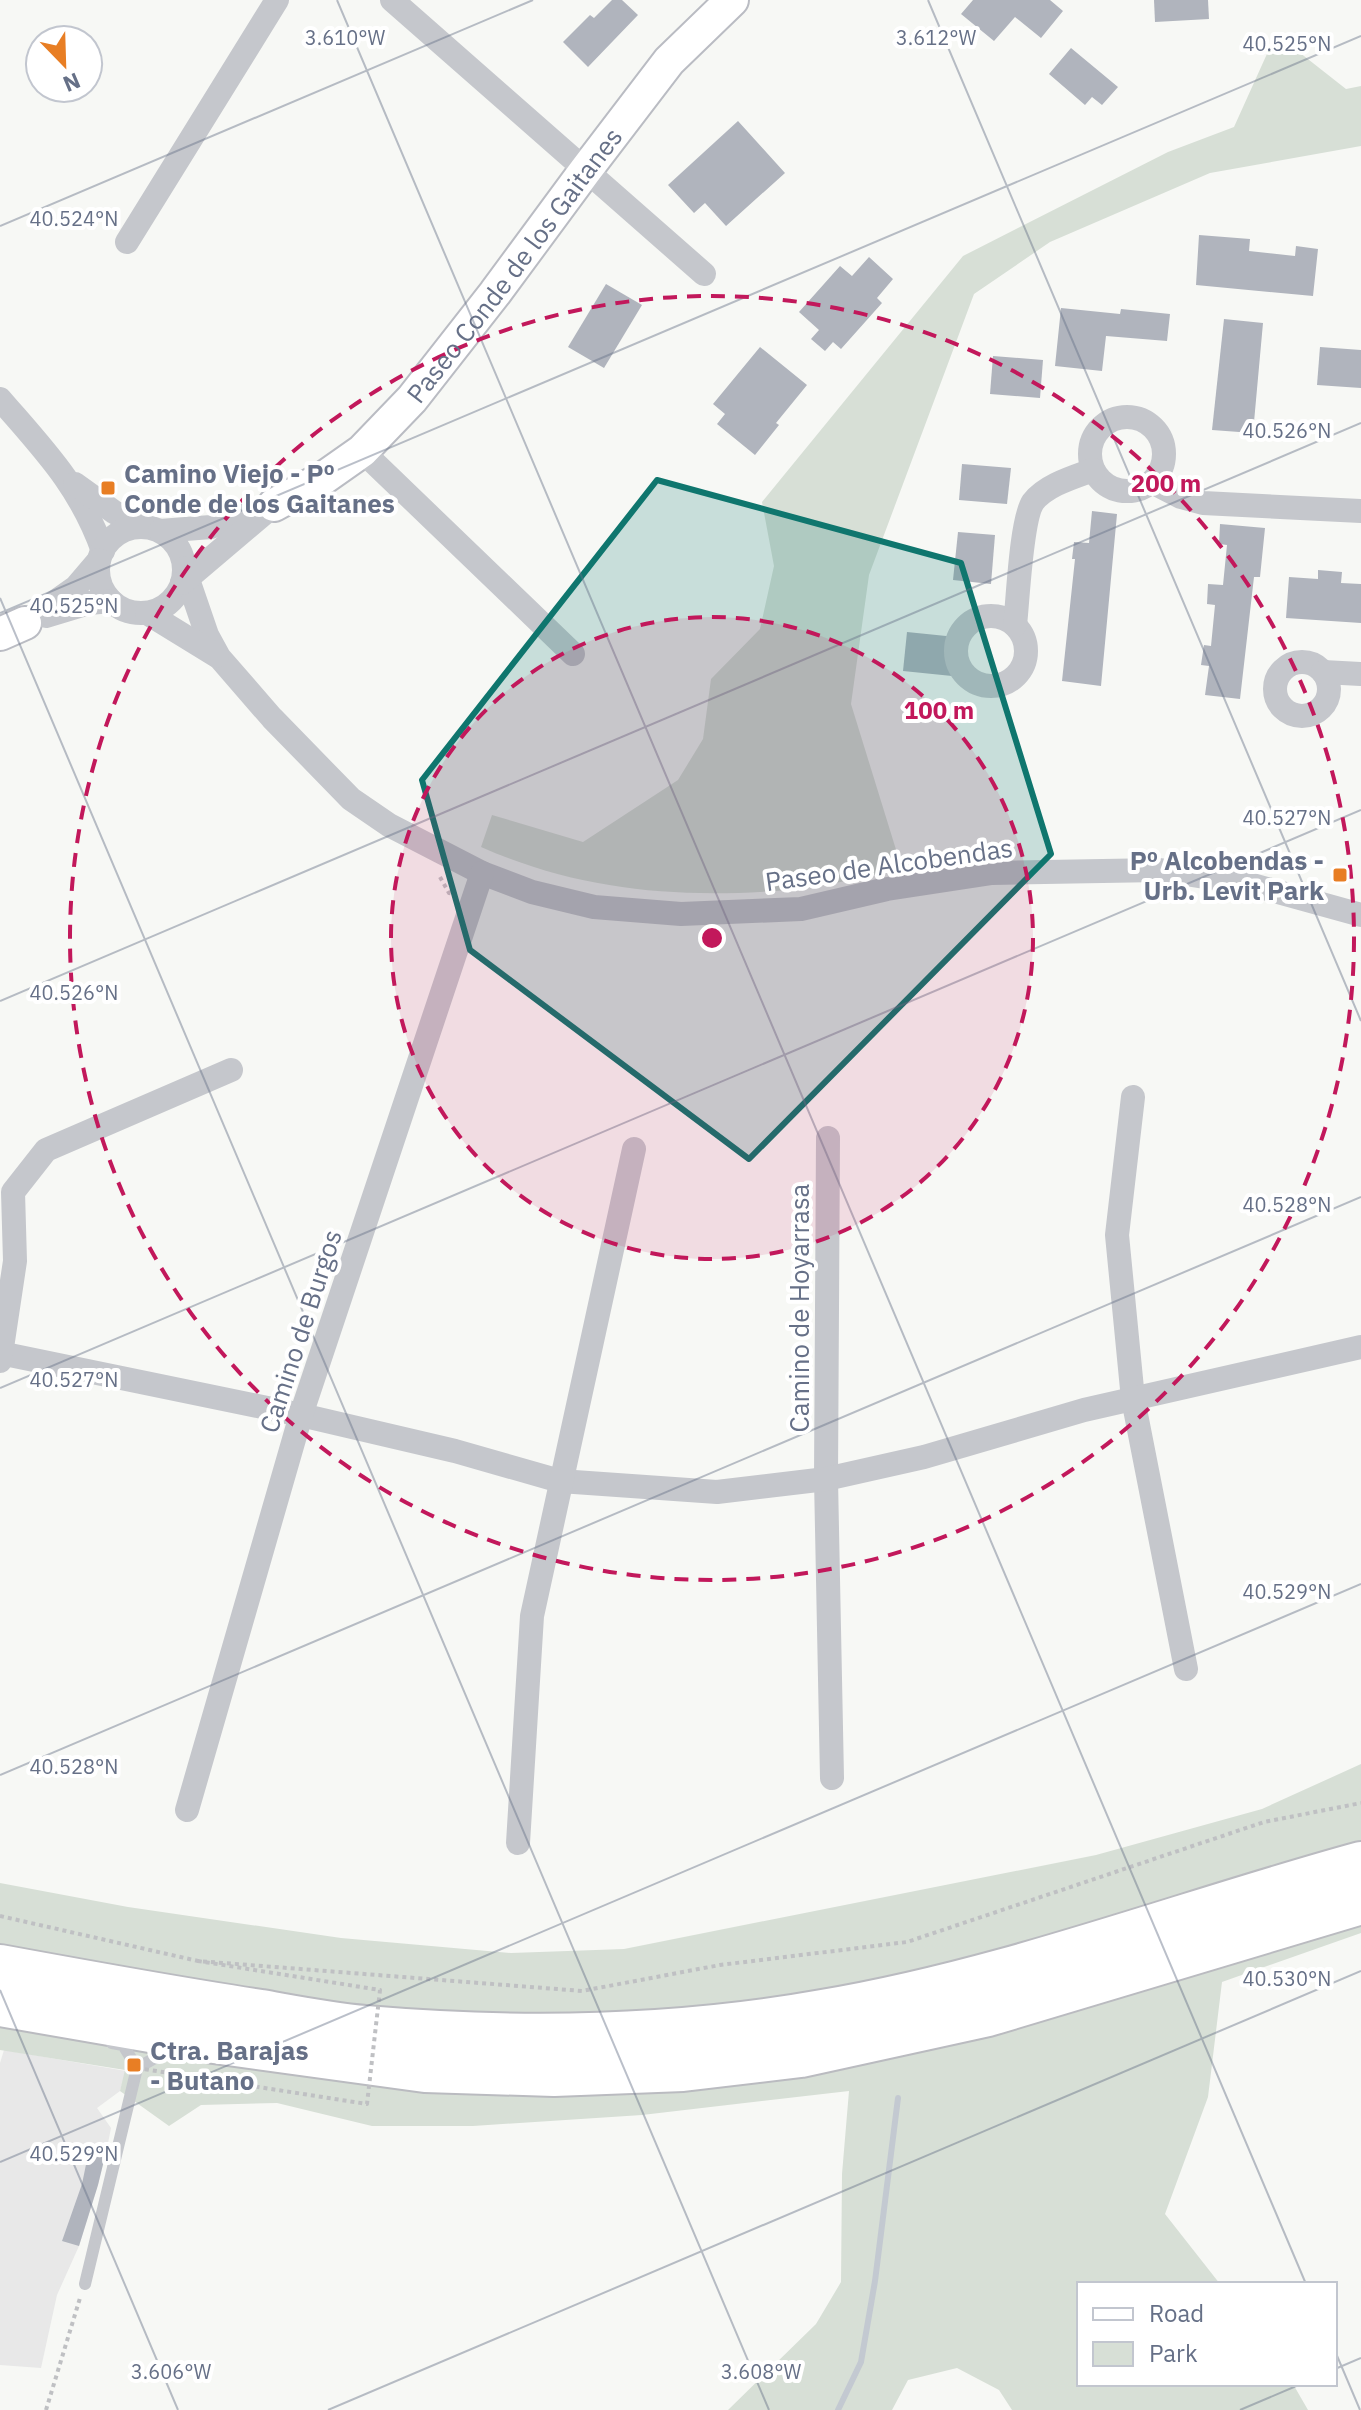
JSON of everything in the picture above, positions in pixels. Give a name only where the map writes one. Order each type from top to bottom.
[{"type":"highway","points":[[0,1966],[154,1995],[361,2027],[474,2034],[639,2033],[705,2028],[823,2012],[934,1989],[1361,1863]]},
{"type":"highway","points":[[1,2014],[425,2071],[554,2075],[683,2070],[747,2063],[879,2040],[988,2015],[1361,1903]]},
{"type":"street","points":[[127,242],[277,0]]},
{"type":"street","points":[[392,0],[704,274]]},
{"type":"street","name":"Paseo Conde de los Gaitanes","points":[[151,529],[211,527],[274,505],[325,477],[362,451],[412,399],[669,61],[732,0]]},
{"type":"street","points":[[0,399],[67,477],[84,505],[101,556],[98,572],[101,587],[111,601],[132,612],[147,613],[172,600],[185,576],[178,548],[151,529],[114,512],[67,477]]},
{"type":"street","points":[[1130,416],[1144,420],[1156,429],[1163,442],[1165,457],[1161,471],[1152,482],[1139,489],[1124,491],[1110,487],[1093,470],[1089,451],[1093,437],[1102,425],[1115,418],[1130,416]]},
{"type":"street","points":[[362,451],[573,654]]},
{"type":"street","points":[[1015,625],[1032,504],[1056,485],[1093,470]]},
{"type":"street","points":[[1152,482],[1181,497],[1203,503],[1361,511]]},
{"type":"street","name":"Paseo Conde de los Gaitanes","points":[[185,576],[274,505]]},
{"type":"street","points":[[13,629],[76,587],[114,536],[151,529]]},
{"type":"street","name":"Paseo de Alcobendas","points":[[185,576],[207,635],[219,657],[272,718],[351,799],[389,825],[482,873],[532,892],[594,907],[681,914],[801,909],[887,889],[992,873],[1160,870],[1249,884],[1361,915]]},
{"type":"street","points":[[13,629],[89,603],[111,601]]},
{"type":"street","name":"Paseo de Alcobendas","points":[[147,613],[219,657]]},
{"type":"street","points":[[1323,672],[1361,674]]},
{"type":"street","name":"Camino de Burgos","points":[[187,1810],[301,1415],[482,873]]},
{"type":"street","points":[[231,1070],[46,1150],[13,1192],[15,1261],[1,1356],[301,1415],[455,1451],[560,1481],[717,1492],[826,1479],[924,1457],[1084,1410],[1361,1347]]},
{"type":"street","points":[[1133,1097],[1117,1235],[1133,1399],[1186,1669]]},
{"type":"street","name":"Camino de Hoyarrasa","points":[[828,1138],[826,1479],[832,1778]]},
{"type":"street","points":[[518,1843],[532,1616],[634,1149]]},
{"type":"lane","points":[[85,2284],[137,2068],[123,2045],[93,2040]]},
{"type":"lane","points":[[137,2068],[176,2046],[214,2042]]},
{"type":"path","points":[[435,868],[449,893],[474,898]]},
{"type":"path","points":[[198,1961],[582,1991],[720,1965],[907,1942],[1264,1822],[1361,1803]]},
{"type":"path","points":[[0,1916],[198,1961],[380,1990],[367,2104],[137,2068]]},
{"type":"path","points":[[46,2410],[85,2284]]},
{"type":"highlighted area","points":[[657,480],[961,563],[1051,854],[749,1159],[470,950],[422,780]]},
{"type":"shaded area","points":[[4,2050],[126,2071],[120,2091],[97,2108],[111,2128],[107,2148],[79,2246],[57,2295],[41,2368],[0,2365],[0,2063]]},
{"type":"green space","points":[[1276,34],[1346,89],[1361,86],[1361,146],[1210,173],[1050,242],[974,294],[869,575],[851,704],[902,869],[788,890],[670,892],[556,874],[481,847],[492,815],[583,842],[678,780],[703,739],[711,679],[760,629],[774,566],[762,502],[963,256],[1168,152],[1234,127]]},
{"type":"green space","points":[[1361,1764],[1361,1933],[1222,1982],[1208,2097],[1165,2214],[1218,2282],[1077,2282],[1077,2386],[1294,2386],[1308,2410],[1012,2410],[999,2390],[957,2368],[908,2380],[892,2410],[728,2410],[816,2324],[841,2282],[842,2174],[849,2091],[642,2115],[473,2126],[372,2126],[277,2103],[201,2105],[169,2126],[120,2091],[125,2070],[0,2050],[0,1883],[128,1907],[341,1938],[511,1953],[624,1949],[1096,1855],[1262,1809]]},
{"type":"building","points":[[612,0],[622,0],[638,15],[588,67],[563,42],[590,15],[594,18]]},
{"type":"building","points":[[973,0],[1050,0],[1063,11],[1041,38],[1015,17],[994,41],[961,14]]},
{"type":"building","points":[[1154,0],[1208,0],[1209,19],[1155,22]]},
{"type":"building","points":[[1071,48],[1118,87],[1102,105],[1092,97],[1085,105],[1049,74]]},
{"type":"building","points":[[738,121],[785,173],[726,226],[705,203],[694,213],[668,185]]},
{"type":"building","points":[[1199,235],[1250,239],[1249,251],[1295,256],[1296,246],[1318,249],[1313,296],[1196,285]]},
{"type":"building","points":[[869,257],[893,279],[877,298],[882,303],[841,349],[833,342],[825,351],[811,339],[819,330],[799,312],[840,266],[852,276]]},
{"type":"building","points":[[606,284],[642,305],[604,368],[568,347]]},
{"type":"building","points":[[1061,308],[1120,314],[1121,309],[1170,314],[1167,341],[1106,336],[1102,371],[1055,366]]},
{"type":"building","points":[[1224,319],[1263,323],[1253,433],[1212,430]]},
{"type":"building","points":[[760,347],[807,385],[755,455],[717,424],[725,414],[713,404]]},
{"type":"building","points":[[1320,347],[1361,350],[1361,388],[1317,385]]},
{"type":"building","points":[[993,356],[1043,360],[1040,398],[990,394]]},
{"type":"building","points":[[962,464],[1011,468],[1007,504],[959,500]]},
{"type":"building","points":[[1092,511],[1117,514],[1101,686],[1062,681],[1075,559],[1072,559],[1074,542],[1089,543]]},
{"type":"building","points":[[1220,524],[1265,528],[1260,577],[1254,577],[1240,699],[1205,695],[1209,666],[1201,665],[1204,645],[1211,646],[1215,605],[1207,604],[1208,584],[1223,585],[1227,545],[1219,544]]},
{"type":"building","points":[[958,532],[995,535],[991,584],[953,580]]},
{"type":"building","points":[[1318,570],[1342,572],[1341,583],[1361,584],[1361,623],[1286,618],[1289,577],[1318,579]]},
{"type":"building","points":[[907,632],[956,637],[952,676],[903,671]]},
{"type":"building","points":[[90,2145],[107,2148],[79,2246],[62,2241],[82,2184]]},
{"type":"waterway","points":[[838,2410],[861,2362],[875,2281],[898,2098]]},
{"type":"place","name":"Camino Viejo - Pº Conde de los Gaitanes","points":[[108,488]]},
{"type":"place","name":"Pº Alcobendas - Urb. Levit Park","points":[[1340,875]]},
{"type":"place","name":"Ctra. Barajas - Butano","points":[[134,2065]]}]
